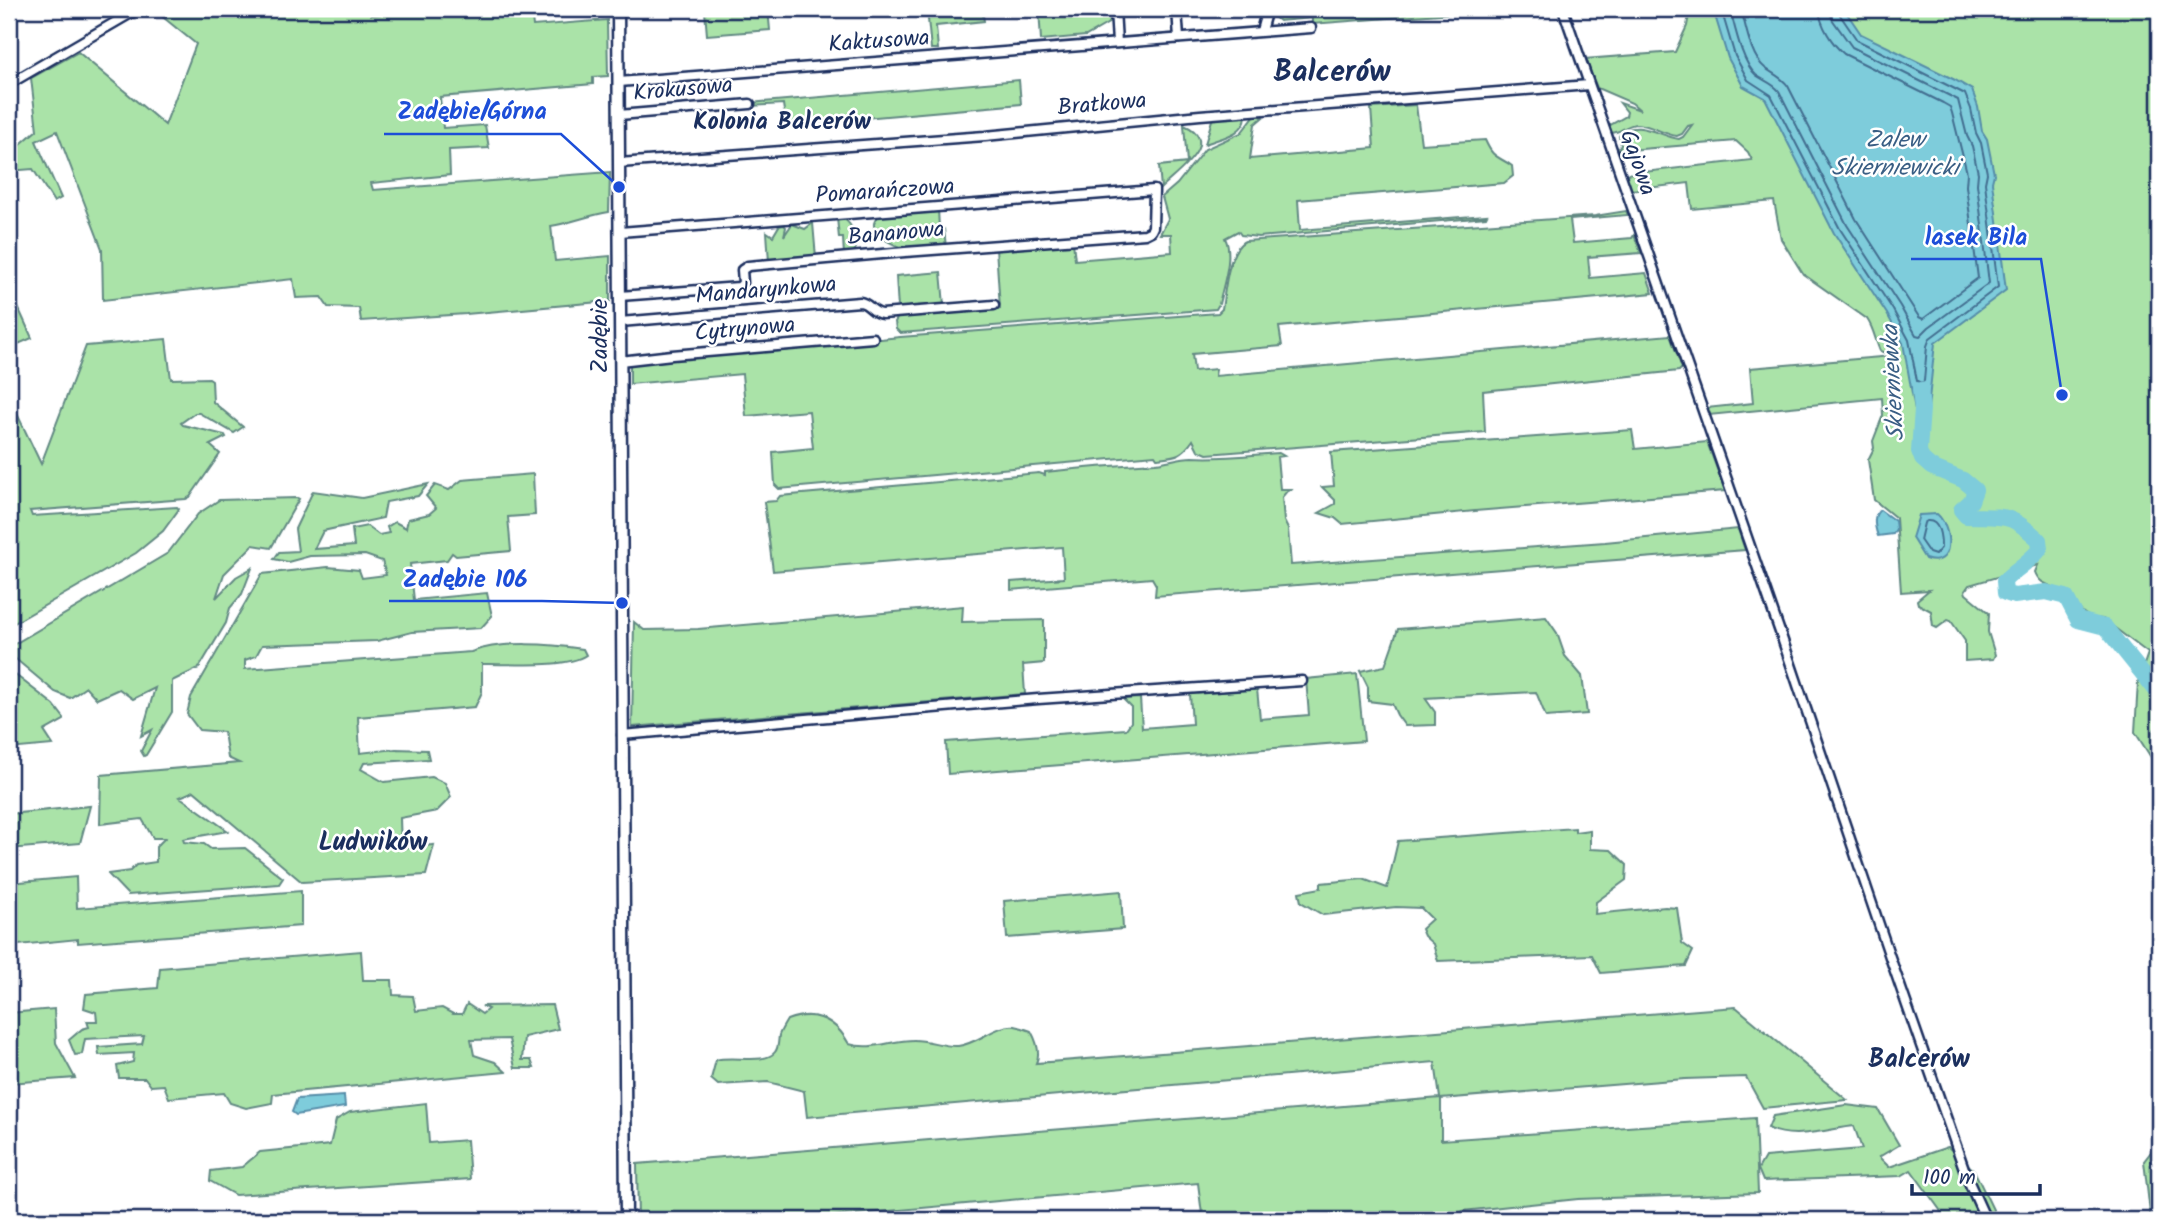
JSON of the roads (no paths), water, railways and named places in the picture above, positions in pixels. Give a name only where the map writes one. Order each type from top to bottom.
[{"type":"street","points":[[9,84],[138,9]]},
{"type":"street","name":"Zadębie","points":[[618,9],[626,1220]]},
{"type":"street","points":[[1115,9],[1117,43]]},
{"type":"street","points":[[1177,9],[1179,38]]},
{"type":"street","points":[[1261,32],[1266,9]]},
{"type":"street","name":"Gajowa","points":[[1563,9],[1894,970],[1968,1180],[1986,1220]]},
{"type":"street","name":"Kaktusowa","points":[[619,82],[1311,28]]},
{"type":"street","name":"Bratkowa","points":[[619,163],[985,136],[1200,115],[1588,85]]},
{"type":"street","name":"Krokusowa","points":[[619,115],[750,104]]},
{"type":"street","name":"Pomarańczowa","points":[[620,232],[1154,190]]},
{"type":"street","name":"Bananowa","points":[[620,296],[740,287],[743,283],[742,270],[748,266],[1145,234],[1153,227],[1154,190]]},
{"type":"street","name":"Mandarynkowa","points":[[620,322],[860,302],[865,303],[873,312],[882,314],[994,304]]},
{"type":"street","name":"Cytrynowa","points":[[620,362],[873,338]]},
{"type":"street","points":[[622,735],[1038,699],[1302,681]]},
{"type":"water","name":"Zalew Skierniewicki","points":[[1713,9],[1844,9],[1861,34],[1972,90],[1994,174],[1992,182],[2006,290],[1935,343],[1928,409],[1915,410],[1903,343],[1834,233],[1765,98],[1743,86],[1728,58]]},
{"type":"water","points":[[1880,510],[1895,521],[1896,529],[1893,534],[1878,536],[1875,519]]},
{"type":"water","points":[[1937,514],[1946,528],[1948,546],[1942,558],[1935,561],[1925,559],[1912,538],[1919,515]]},
{"type":"water","points":[[344,1096],[345,1107],[296,1115],[292,1112],[297,1099]]},
{"type":"waterway","name":"Skierniewka","points":[[1920,390],[1922,409],[1919,451],[1922,459],[1931,467],[1963,480],[1975,490],[1971,501],[1961,510],[1966,516],[2013,520],[2039,540],[2040,549],[2004,581],[2005,593],[2014,596],[2046,592],[2066,597],[2078,620],[2105,627],[2159,694]]},
{"type":"place","name":"Zadębie/Górna","points":[[619,187]]},
{"type":"place","name":"lasek Bila","points":[[2062,395]]},
{"type":"place","name":"Zadębie 106","points":[[622,603]]},
{"type":"district","name":"Balcerów","points":[[1332,73]]},
{"type":"district","name":"Kolonia Balcerów","points":[[782,122]]},
{"type":"district","name":"Ludwików","points":[[373,843]]},
{"type":"district","name":"Balcerów","points":[[1919,1060]]}]
